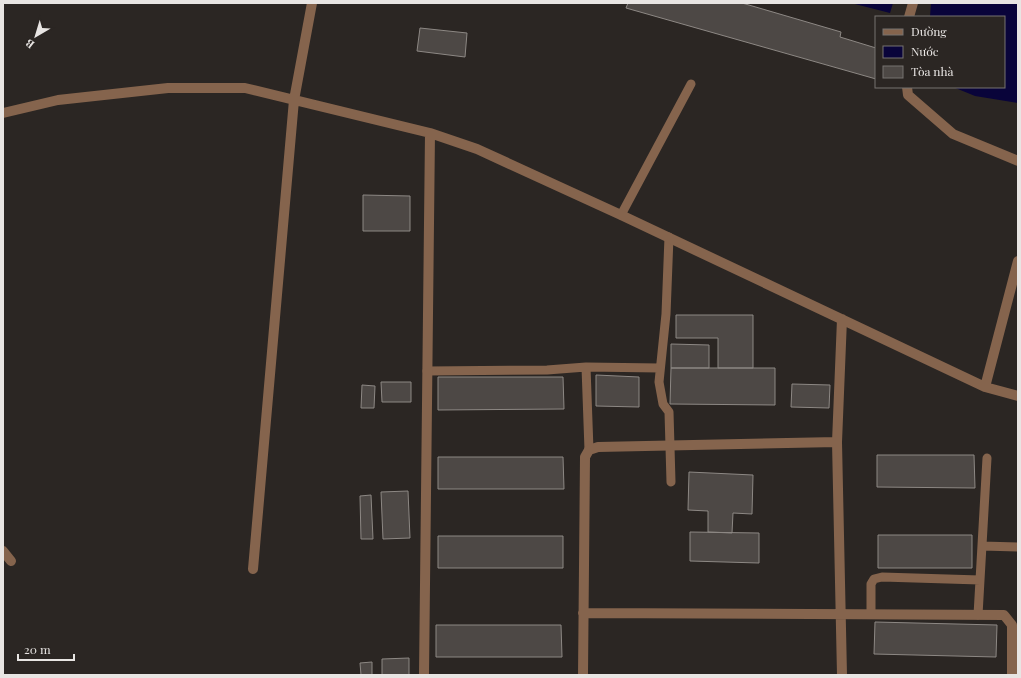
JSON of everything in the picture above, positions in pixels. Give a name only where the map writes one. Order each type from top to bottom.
[{"type":"street","points":[[254,569],[294,100],[312,3]]},
{"type":"street","points":[[909,16],[912,3]]},
{"type":"street","points":[[3,113],[58,100],[168,88],[245,88],[430,133],[477,149],[621,214],[985,387],[1018,396]]},
{"type":"street","points":[[907,88],[908,95],[953,134],[1018,161]]},
{"type":"street","points":[[424,675],[430,133]]},
{"type":"street","points":[[985,387],[1018,261]]},
{"type":"street","points":[[842,318],[837,442],[842,675]]},
{"type":"street","points":[[583,675],[585,457],[589,450],[598,448],[837,442]]},
{"type":"street","points":[[3,551],[11,561]]},
{"type":"street","points":[[583,613],[871,613],[1004,615],[1012,625],[1012,675]]},
{"type":"lane","points":[[621,214],[691,84]]},
{"type":"lane","points":[[669,237],[666,314],[659,382],[663,404],[670,412],[671,482]]},
{"type":"lane","points":[[586,367],[589,450]]},
{"type":"lane","points":[[427,371],[547,370],[586,367],[660,368]]},
{"type":"lane","points":[[978,615],[987,458]]},
{"type":"lane","points":[[982,546],[1018,547]]},
{"type":"lane","points":[[871,613],[871,584],[874,579],[882,577],[980,580]]},
{"type":"water","points":[[851,3],[893,3],[890,13]]},
{"type":"water","points":[[931,3],[1018,3],[1018,103],[975,96],[955,88],[1005,88],[1005,16],[930,16]]},
{"type":"building","points":[[628,3],[742,3],[841,32],[840,37],[875,48],[875,79],[626,8]]},
{"type":"building","points":[[420,28],[467,33],[465,57],[417,51]]},
{"type":"building","points":[[363,195],[410,196],[410,231],[363,231]]},
{"type":"building","points":[[676,315],[753,315],[753,368],[718,368],[718,338],[676,338]]},
{"type":"building","points":[[671,344],[709,345],[709,368],[671,368]]},
{"type":"building","points":[[671,368],[775,368],[775,405],[670,404]]},
{"type":"building","points":[[596,375],[639,377],[639,407],[596,406]]},
{"type":"building","points":[[438,377],[563,377],[564,409],[438,410]]},
{"type":"building","points":[[381,382],[411,382],[411,402],[382,402]]},
{"type":"building","points":[[792,384],[830,385],[829,408],[791,407]]},
{"type":"building","points":[[362,385],[375,386],[374,408],[361,408]]},
{"type":"building","points":[[877,455],[974,455],[975,488],[877,487]]},
{"type":"building","points":[[438,457],[563,457],[564,489],[438,489]]},
{"type":"building","points":[[689,472],[753,475],[752,514],[733,513],[732,533],[708,532],[708,511],[688,510]]},
{"type":"building","points":[[408,491],[410,538],[383,539],[381,492]]},
{"type":"building","points":[[371,495],[373,539],[361,539],[360,496]]},
{"type":"building","points":[[690,532],[759,533],[759,563],[690,561]]},
{"type":"building","points":[[878,535],[972,535],[972,568],[878,568]]},
{"type":"building","points":[[438,536],[563,536],[563,568],[438,568]]},
{"type":"building","points":[[875,622],[997,625],[996,657],[874,654]]},
{"type":"building","points":[[436,625],[561,625],[562,657],[436,657]]},
{"type":"building","points":[[409,658],[409,675],[382,675],[382,659]]},
{"type":"building","points":[[372,662],[372,675],[361,675],[360,663]]}]
